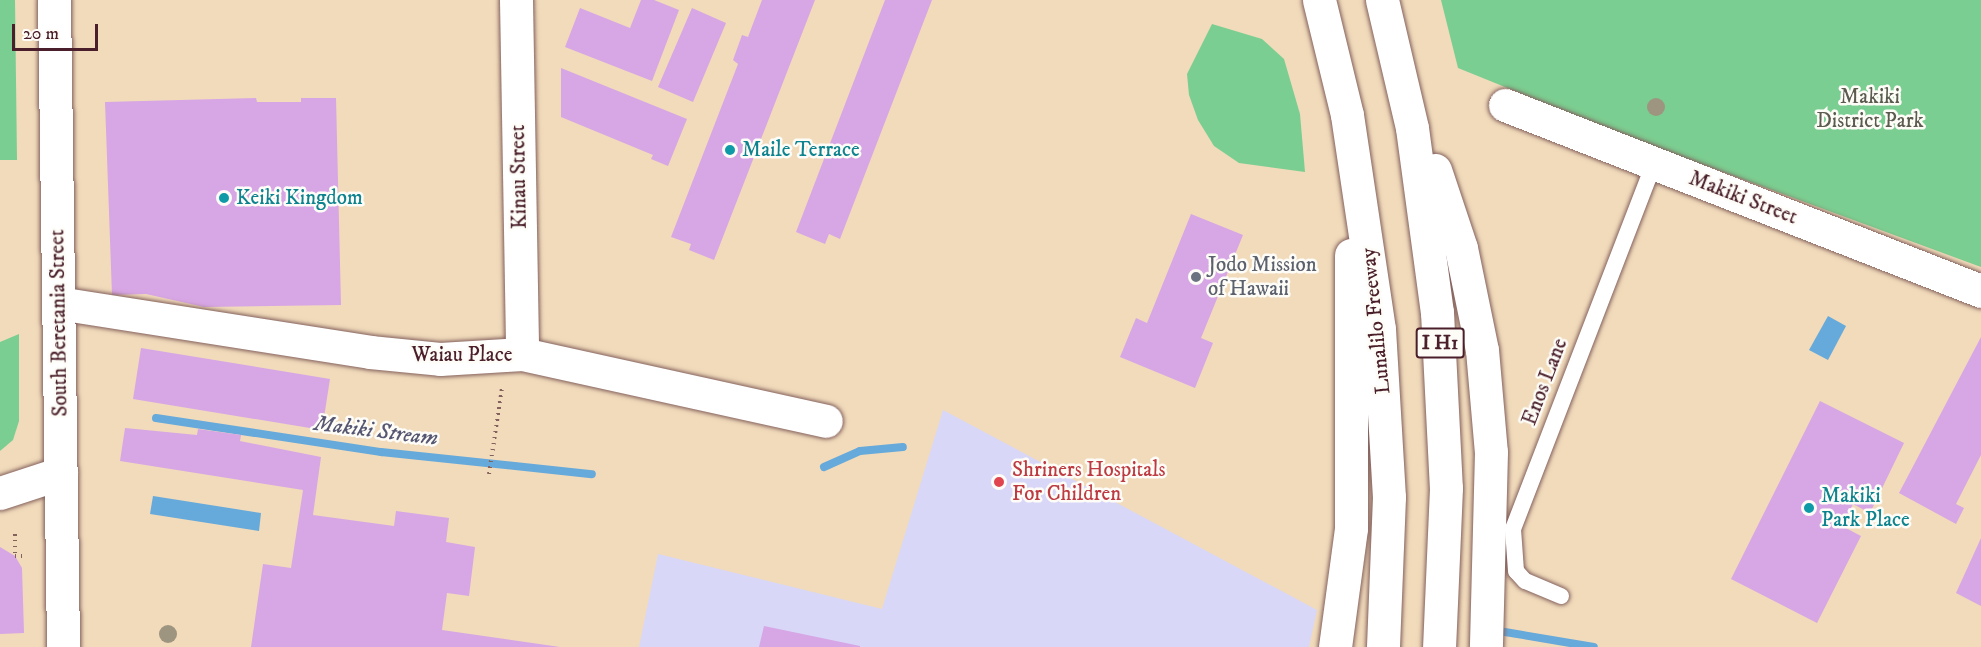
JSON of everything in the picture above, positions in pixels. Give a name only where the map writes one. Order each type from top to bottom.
[{"type":"main road","name":"South Beretania Street","points":[[54,0],[63,647]]},
{"type":"main road","name":"Kinau Street","points":[[516,0],[522,354]]},
{"type":"main road","name":"Lunalilo Freeway","points":[[1319,0],[1347,115],[1379,329],[1386,409],[1389,497],[1383,647]]},
{"type":"main road","name":"I H1","points":[[1382,0],[1393,43],[1427,220],[1437,312],[1446,488],[1439,647]]},
{"type":"main road","points":[[1393,43],[1461,248],[1482,350],[1491,452],[1486,647]]},
{"type":"main road","name":"Makiki Street","points":[[1505,105],[1981,291]]},
{"type":"main road","points":[[1335,647],[1351,528],[1354,364],[1347,115]]},
{"type":"main road","name":"Waiau Place","points":[[58,303],[370,352],[440,359],[522,354],[825,421]]},
{"type":"main road","points":[[0,493],[61,473]]},
{"type":"lane","name":"Enos Lane","points":[[1561,596],[1525,581],[1516,570],[1513,529],[1654,164]]},
{"type":"path","points":[[489,474],[502,388]]},
{"type":"path","points":[[15,534],[15,556],[23,556]]},
{"type":"shaded area","name":"Shriners Hospitals For Children","points":[[943,410],[1317,610],[1309,647],[639,647],[658,554],[882,609]]},
{"type":"green space","points":[[0,0],[15,0],[17,160],[0,160]]},
{"type":"green space","name":"Makiki District Park","points":[[1441,0],[1981,0],[1981,267],[1633,139],[1458,68]]},
{"type":"green space","points":[[1212,24],[1262,39],[1284,59],[1300,114],[1305,172],[1239,163],[1214,146],[1198,120],[1189,95],[1187,74]]},
{"type":"green space","points":[[19,334],[19,421],[13,440],[0,451],[0,342]]},
{"type":"water","points":[[1828,316],[1846,326],[1828,360],[1809,350]]},
{"type":"water","points":[[153,496],[261,513],[259,531],[150,514]]},
{"type":"building","points":[[641,0],[654,0],[679,10],[652,81],[565,47],[580,8],[630,28]]},
{"type":"building","name":"Maile Terrace","points":[[762,0],[815,0],[714,260],[689,250],[691,244],[671,237],[738,64],[733,60],[742,35],[748,37]]},
{"type":"building","name":"Maile Terrace","points":[[885,0],[932,0],[840,239],[829,234],[825,244],[796,232]]},
{"type":"building","points":[[692,8],[726,23],[693,102],[658,87]]},
{"type":"building","points":[[561,68],[687,119],[668,166],[651,159],[653,155],[561,117]]},
{"type":"building","name":"Keiki Kingdom","points":[[256,98],[257,102],[301,102],[301,98],[336,98],[341,305],[204,307],[146,294],[112,295],[105,102]]},
{"type":"building","name":"Jodo Mission of Hawaii","points":[[1191,214],[1243,235],[1201,338],[1213,343],[1195,388],[1120,357],[1136,318],[1147,323]]},
{"type":"building","points":[[1981,337],[1981,455],[1956,504],[1964,508],[1956,524],[1899,493]]},
{"type":"building","points":[[141,348],[330,379],[322,430],[133,399]]},
{"type":"building","name":"Makiki Park Place","points":[[1820,401],[1904,443],[1870,513],[1853,504],[1842,526],[1861,536],[1817,623],[1731,579]]},
{"type":"building","points":[[125,428],[197,435],[198,429],[241,435],[240,441],[321,457],[313,515],[394,526],[396,511],[449,518],[446,542],[475,547],[469,596],[447,593],[442,630],[560,647],[251,647],[263,564],[291,568],[303,490],[120,461]]},
{"type":"building","points":[[1981,538],[1981,606],[1956,593]]},
{"type":"building","points":[[0,547],[15,556],[22,568],[24,633],[0,634]]},
{"type":"building","points":[[764,626],[860,646],[860,647],[759,647]]},
{"type":"waterway","name":"Makiki Stream","points":[[156,418],[381,452],[592,474]]},
{"type":"waterway","name":"Makiki Stream","points":[[824,467],[860,451],[903,447]]},
{"type":"waterway","name":"Makiki Stream","points":[[1505,632],[1594,647]]},
{"type":"place","name":"Maile Terrace","points":[[730,150]]},
{"type":"place","name":"Keiki Kingdom","points":[[224,198]]},
{"type":"place","name":"Jodo Mission of Hawaii","points":[[1196,277]]},
{"type":"place","name":"Shriners Hospitals For Children","points":[[999,482]]},
{"type":"place","name":"Makiki Park Place","points":[[1809,508]]}]
